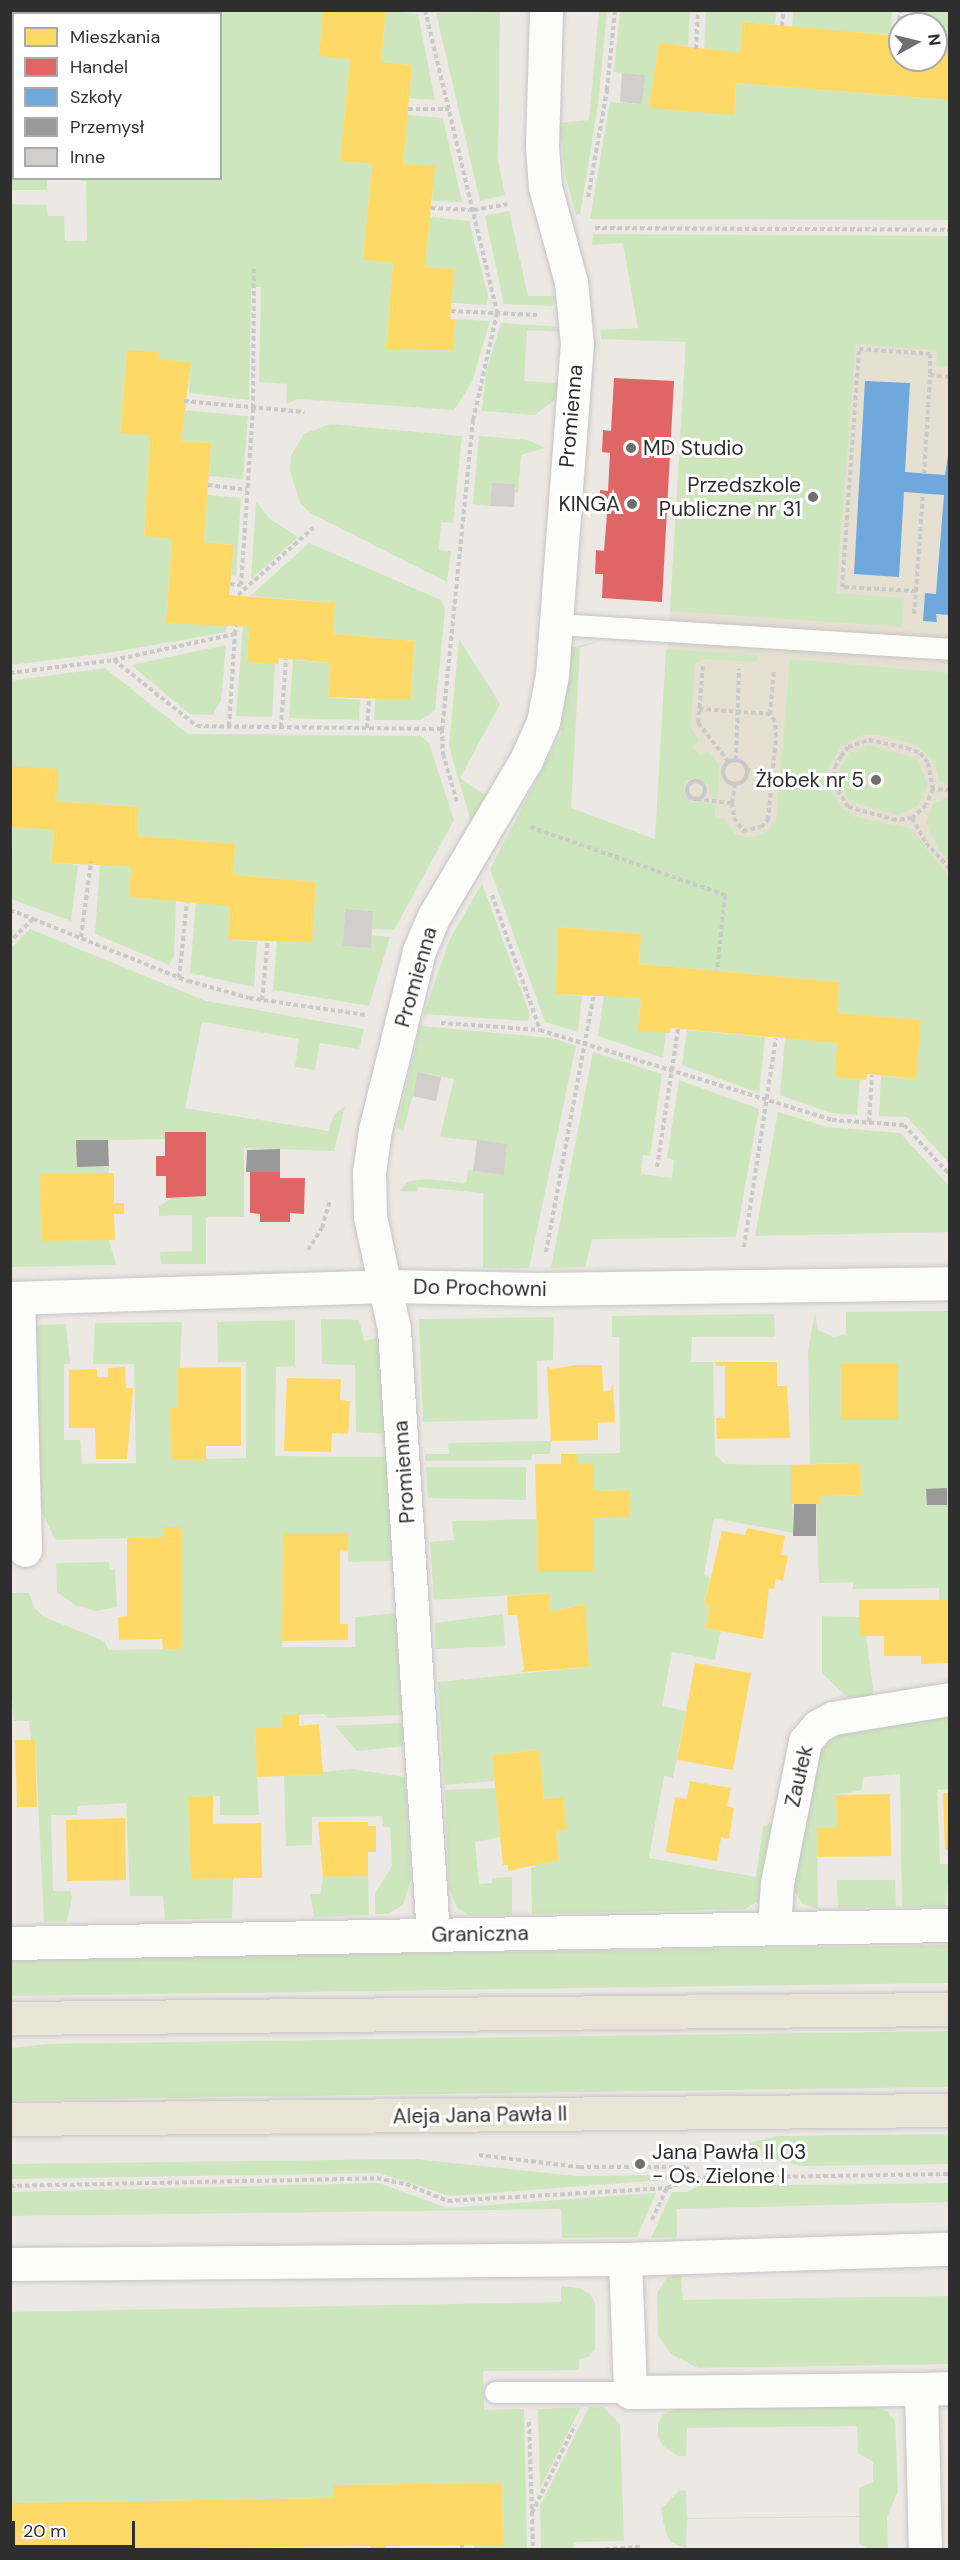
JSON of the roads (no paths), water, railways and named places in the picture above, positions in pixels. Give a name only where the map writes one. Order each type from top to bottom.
[{"type":"main road","points":[[10,2019],[950,2009]]},
{"type":"main road","name":"Aleja Jana Pawła II","points":[[10,2119],[950,2110]]},
{"type":"street","name":"Promienna","points":[[433,1935],[394,1329],[388,1286],[370,1216],[369,1172],[375,1130],[419,951],[434,916],[475,851],[543,722],[556,624],[577,317],[545,187],[542,146],[546,10]]},
{"type":"street","name":"Do Prochowni","points":[[14,1298],[388,1286],[538,1289],[950,1283]]},
{"type":"street","points":[[14,1298],[25,1550]]},
{"type":"street","name":"Zaułek","points":[[774,1928],[777,1883],[805,1741],[818,1726],[833,1718],[950,1700]]},
{"type":"street","name":"Graniczna","points":[[10,1943],[950,1925]]},
{"type":"street","points":[[10,2264],[625,2259],[950,2248]]},
{"type":"street","points":[[625,2259],[630,2392],[935,2388],[924,2550]]},
{"type":"lane","points":[[556,624],[950,649]]},
{"type":"lane","points":[[495,2391],[630,2392]]},
{"type":"place","name":"MD Studio","points":[[631,448]]},
{"type":"place","name":"Przedszkole Publiczne nr 31","points":[[813,497]]},
{"type":"place","name":"KINGA","points":[[632,504]]},
{"type":"place","name":"Żłobek nr 5","points":[[876,780]]},
{"type":"place","name":"Jana Pawła II 03 - Os. Zielone I","points":[[640,2164]]}]
